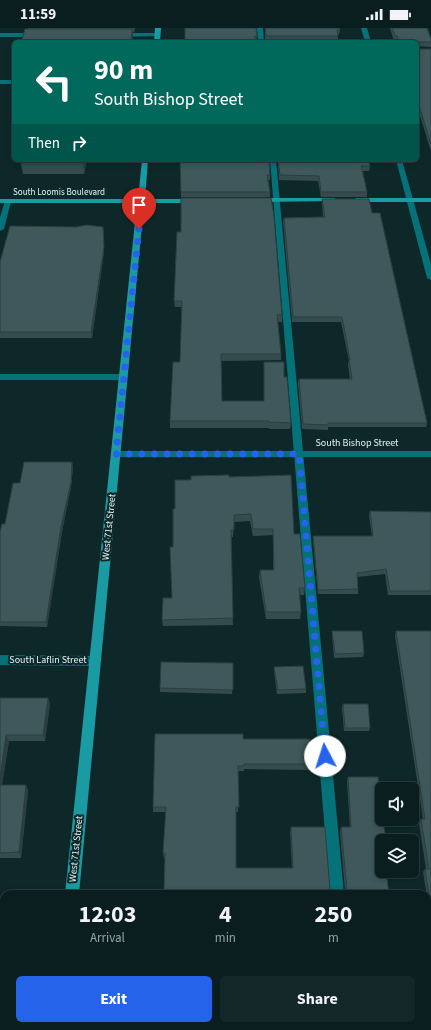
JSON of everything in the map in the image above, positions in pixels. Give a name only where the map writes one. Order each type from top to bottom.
[{"type":"main road","points":[[157,40],[158,28]]},
{"type":"main road","name":"West 71st Street","points":[[72,890],[146,162]]},
{"type":"main road","points":[[247,200],[431,200]]},
{"type":"main road","name":"South Loomis Boulevard","points":[[4,201],[202,201]]},
{"type":"street","points":[[260,28],[261,40]]},
{"type":"street","points":[[364,28],[367,40]]},
{"type":"street","points":[[0,35],[46,35]]},
{"type":"street","points":[[116,35],[158,35]]},
{"type":"street","points":[[0,82],[12,82]]},
{"type":"street","points":[[273,162],[337,890]]},
{"type":"street","points":[[400,162],[431,278]]},
{"type":"street","points":[[0,229],[4,201]]},
{"type":"street","points":[[0,377],[124,377]]},
{"type":"street","name":"South Bishop Street","points":[[116,454],[431,454]]},
{"type":"street","name":"South Laflin Street","points":[[0,660],[95,661]]},
{"type":"building","points":[[185,28],[256,28],[257,36],[254,36],[255,40],[185,40]]},
{"type":"building","points":[[265,28],[339,28],[340,30],[337,30],[338,36],[266,36]]},
{"type":"building","points":[[392,28],[427,28],[431,42],[419,42],[419,40],[398,40],[397,36],[395,36]]},
{"type":"building","points":[[25,29],[132,29],[131,40],[22,40]]},
{"type":"building","points":[[419,49],[431,49],[431,144],[419,105]]},
{"type":"building","points":[[22,162],[84,162],[83,164],[21,164]]},
{"type":"building","points":[[180,162],[269,162],[270,175],[267,175],[270,192],[181,192]]},
{"type":"building","points":[[278,162],[369,162],[370,166],[361,166],[367,192],[321,192],[319,176],[280,175]]},
{"type":"building","points":[[181,198],[271,198],[274,216],[282,315],[277,315],[281,354],[221,354],[222,401],[264,401],[264,362],[284,362],[284,377],[287,377],[291,423],[269,421],[170,421],[173,362],[180,362],[182,301],[174,301],[177,232],[181,232]]},
{"type":"building","points":[[322,199],[369,199],[372,213],[380,213],[427,423],[328,423],[328,425],[303,424],[299,379],[352,379],[342,317],[293,317],[284,218],[325,217]]},
{"type":"building","points":[[87,225],[103,227],[104,247],[91,332],[0,332],[0,262],[10,226],[76,227]]},
{"type":"building","points":[[24,462],[72,462],[71,482],[61,527],[46,622],[0,622],[0,532],[2,524],[5,524],[13,483],[20,483]]},
{"type":"building","points":[[229,475],[229,477],[291,475],[294,534],[300,534],[305,588],[299,588],[301,612],[266,612],[260,570],[274,570],[273,529],[253,529],[251,514],[234,515],[234,530],[231,530],[233,618],[162,620],[163,598],[172,598],[170,547],[173,547],[175,480],[191,480],[191,476]]},
{"type":"building","points":[[370,511],[431,512],[431,591],[390,591],[386,569],[357,573],[358,589],[318,590],[313,536],[373,536]]},
{"type":"building","points":[[332,631],[362,631],[364,653],[335,654]]},
{"type":"building","points":[[396,631],[431,631],[431,890],[428,890],[425,869],[429,869],[421,819],[425,819]]},
{"type":"building","points":[[161,662],[233,663],[233,690],[160,688]]},
{"type":"building","points":[[303,666],[306,689],[278,690],[274,667]]},
{"type":"building","points":[[0,698],[48,698],[43,735],[6,735],[0,778]]},
{"type":"building","points":[[343,704],[368,704],[370,728],[345,728]]},
{"type":"building","points":[[155,734],[243,734],[243,739],[310,739],[312,764],[244,764],[244,766],[238,766],[239,807],[236,807],[236,868],[293,868],[291,827],[325,827],[330,890],[164,890],[165,853],[163,853],[166,807],[153,807]]},
{"type":"building","points":[[348,777],[378,777],[379,782],[375,782],[375,826],[384,826],[385,834],[375,834],[375,878],[387,878],[388,890],[347,890],[341,827],[351,827]]},
{"type":"building","points":[[0,785],[26,785],[19,852],[0,853]]},
{"type":"route","points":[[139,229],[116,454],[299,454],[325,756]]}]
